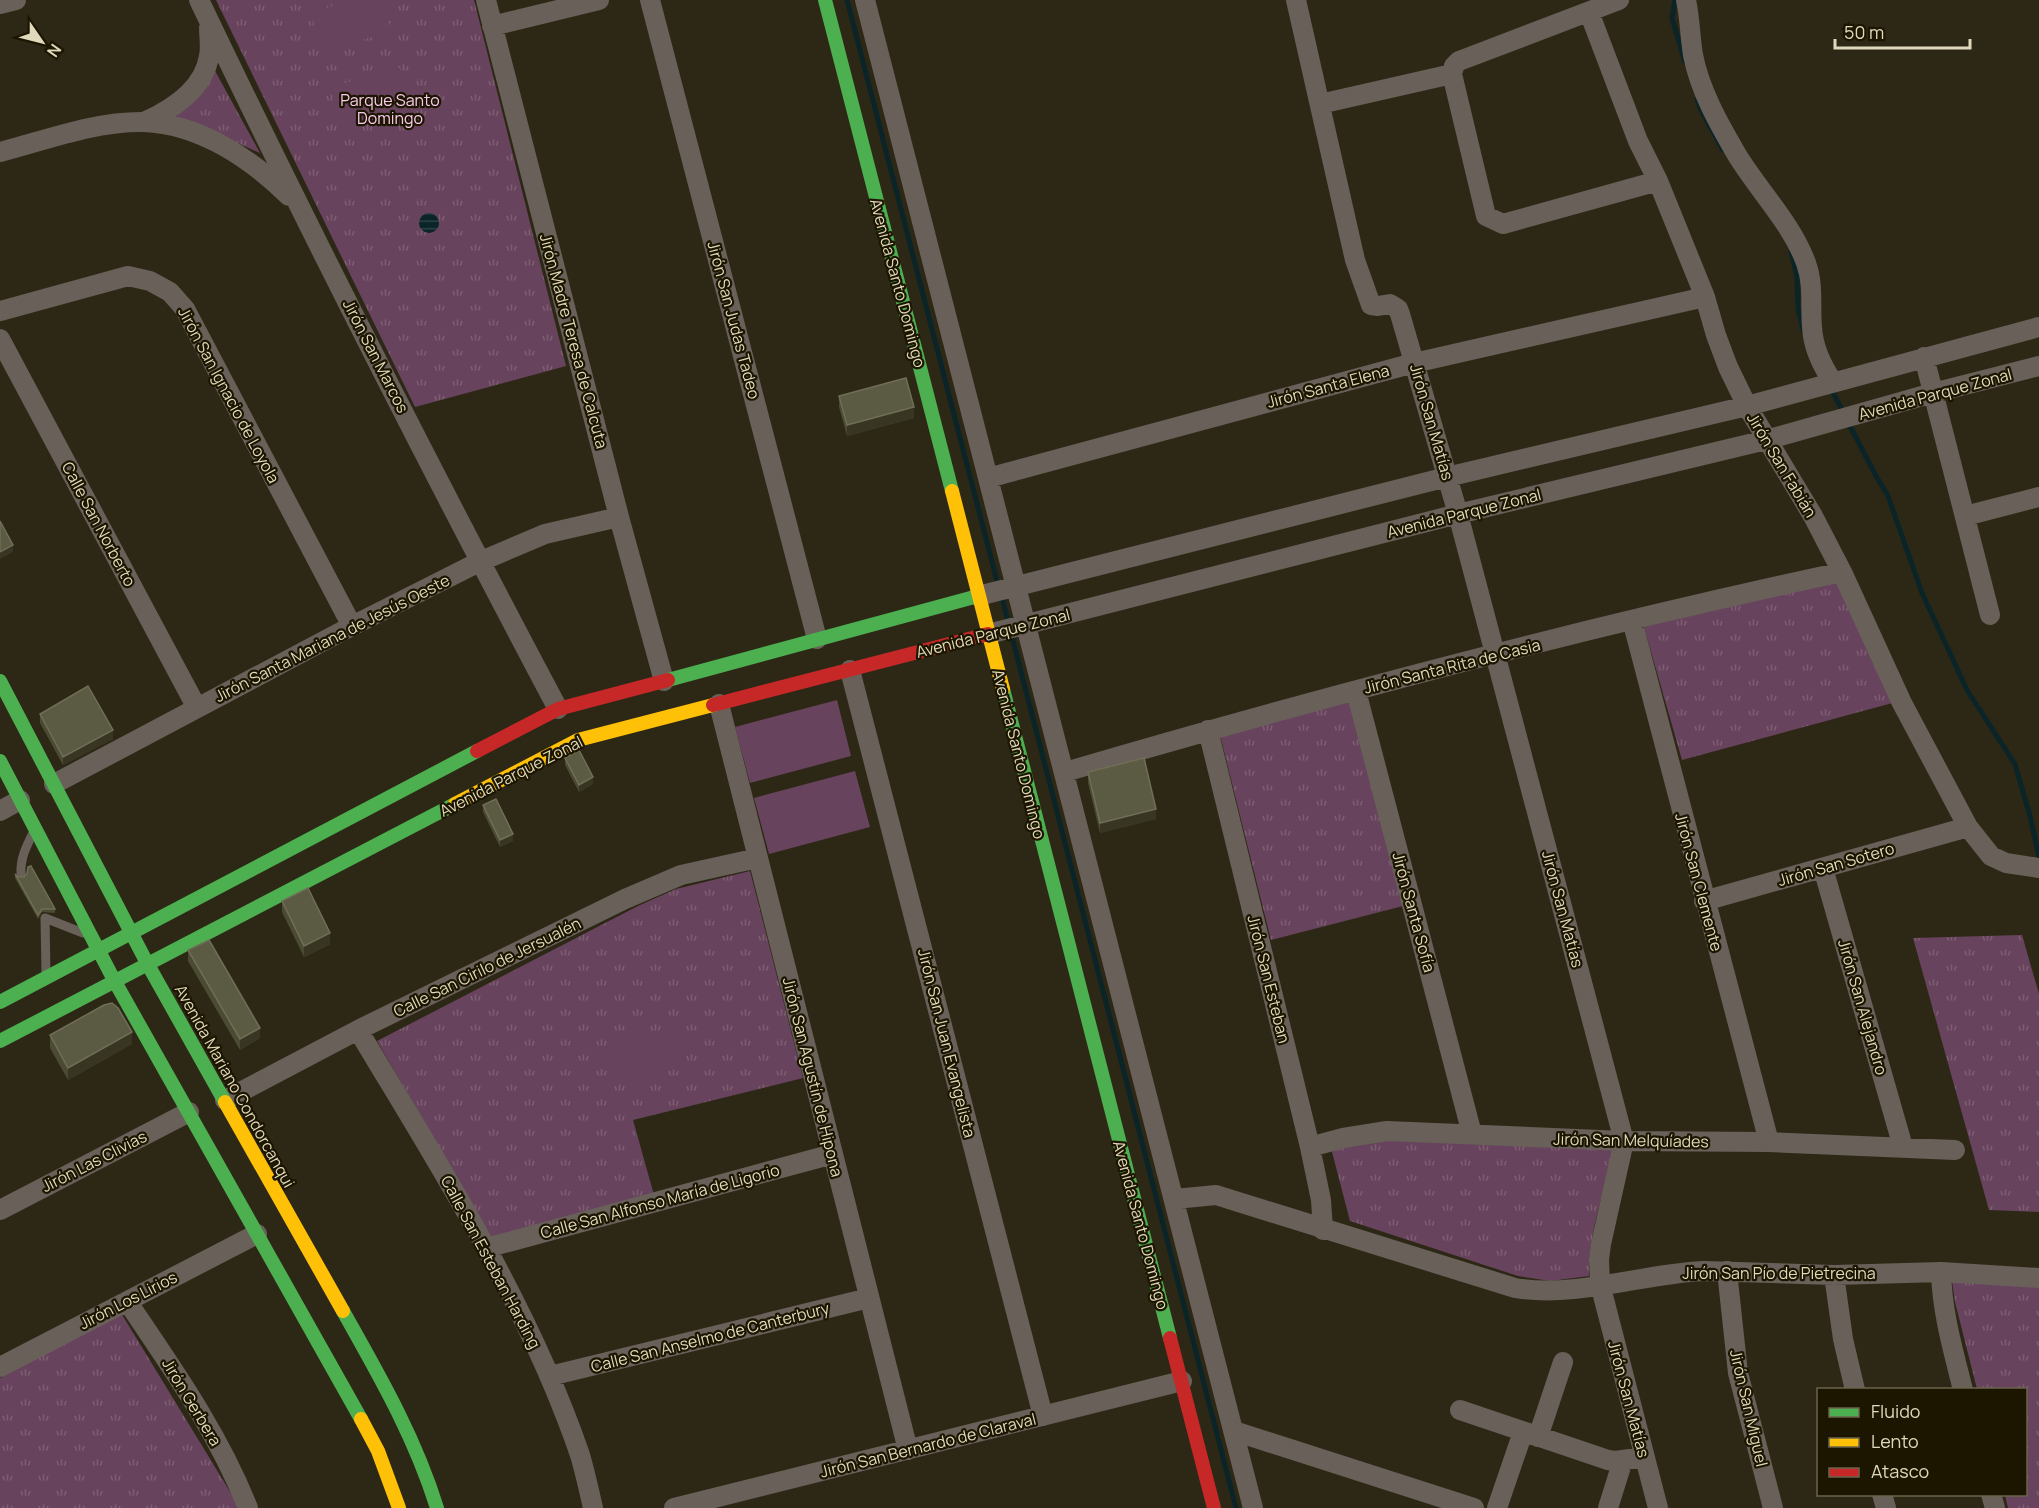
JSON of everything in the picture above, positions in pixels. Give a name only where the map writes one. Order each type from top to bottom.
[{"type":"main road","name":"Avenida Santo Domingo","points":[[825,0],[1214,1508]]},
{"type":"main road","name":"Avenida Parque Zonal","points":[[0,1041],[147,963],[182,926],[558,710],[978,596]]},
{"type":"main road","name":"Avenida Parque Zonal","points":[[0,1002],[132,933],[182,926],[578,740],[988,634]]},
{"type":"main road","name":"Avenida Mariano Condorcanqui","points":[[0,681],[147,963],[398,1409],[426,1472],[437,1508]]},
{"type":"main road","points":[[0,761],[21,800],[44,824],[91,936],[114,980],[378,1451],[400,1482],[399,1508]]},
{"type":"main road","points":[[44,824],[69,812]]},
{"type":"main road","points":[[400,1482],[426,1472]]},
{"type":"street","points":[[0,4],[16,0]]},
{"type":"street","name":"Jirón San Marcos","points":[[199,0],[479,562],[558,710]]},
{"type":"street","name":"Jirón Madre Teresa de Calcuta","points":[[486,0],[619,517],[664,681]]},
{"type":"street","points":[[492,26],[599,0]]},
{"type":"street","name":"Jirón San Judas Tadeo","points":[[650,0],[817,639]]},
{"type":"street","points":[[865,0],[1253,1508]]},
{"type":"street","points":[[1296,0],[1320,104],[1452,74]]},
{"type":"street","points":[[1620,0],[1459,61],[1454,66],[1452,74],[1486,216],[1493,221],[1503,224],[1658,181]]},
{"type":"street","points":[[1686,0],[1697,72],[1712,109],[1739,157],[1794,237],[1807,266],[1811,281],[1812,330],[1815,346],[1822,365],[1833,382]]},
{"type":"street","name":"Jirón San Fabián","points":[[1589,12],[1638,141],[1658,181],[1705,297],[1716,335],[1747,406],[1813,516],[1842,572],[1902,703],[1968,827],[1991,856],[2006,863],[2039,868]]},
{"type":"street","points":[[144,122],[163,113],[183,99],[201,77],[209,57],[209,22]]},
{"type":"street","name":"Jirón San Matías","points":[[1320,104],[1355,260],[1365,290],[1374,307],[1390,304],[1395,306],[1400,314],[1458,514],[1624,1141],[1601,1244],[1599,1284],[1658,1508]]},
{"type":"street","points":[[0,152],[96,128],[144,122],[167,124],[188,130],[224,146],[259,169],[300,206]]},
{"type":"street","name":"Jirón San Ignacio de Loyola","points":[[0,310],[128,276],[150,281],[170,292],[185,309],[352,626]]},
{"type":"street","name":"Jirón Santa Elena","points":[[988,478],[1414,363],[1705,297]]},
{"type":"street","name":"Avenida Parque Zonal","points":[[978,596],[1447,477],[1747,406],[2039,327]]},
{"type":"street","name":"Calle San Norberto","points":[[0,339],[197,708]]},
{"type":"street","points":[[1924,357],[1990,615]]},
{"type":"street","name":"Avenida Parque Zonal","points":[[988,634],[1458,514],[1766,440],[2039,366]]},
{"type":"street","points":[[1965,516],[2039,497]]},
{"type":"street","name":"Jirón Santa Mariana de Jesús Oeste","points":[[54,784],[352,626],[479,562],[545,534],[619,517]]},
{"type":"street","name":"Jirón Santa Rita de Casia","points":[[1065,772],[1208,730],[1356,691],[1712,600],[1842,572]]},
{"type":"street","name":"Jirón San Clemente","points":[[1632,620],[1769,1142]]},
{"type":"street","name":"Jirón San Juan Evangelista","points":[[850,669],[1043,1416]]},
{"type":"street","name":"Jirón Santa Sofía","points":[[1356,691],[1472,1134]]},
{"type":"street","name":"Jirón San Agustín de Hipona","points":[[719,704],[908,1450]]},
{"type":"street","name":"Jirón San Esteban","points":[[1208,730],[1310,1147],[1321,1200],[1323,1230]]},
{"type":"street","points":[[0,811],[21,800]]},
{"type":"street","name":"Jirón San Sotero","points":[[1704,901],[1968,827]]},
{"type":"street","name":"Calle San Cirilo de Jersualén","points":[[225,1100],[358,1030],[657,885],[681,875],[758,858]]},
{"type":"street","name":"Jirón San Alejandro","points":[[1823,868],[1903,1147]]},
{"type":"street","name":"Calle San Esteban Harding","points":[[358,1030],[486,1248],[550,1376],[580,1457],[593,1508]]},
{"type":"street","name":"Jirón Las Clivias","points":[[0,1210],[189,1112]]},
{"type":"street","name":"Jirón San Melquíades","points":[[1310,1147],[1365,1133],[1407,1131],[1624,1141],[1769,1142],[1955,1150]]},
{"type":"street","name":"Calle San Alfonso María de Ligorio","points":[[486,1248],[833,1154]]},
{"type":"street","name":"Jirón San Pío de Pietrecina","points":[[1175,1199],[1216,1195],[1515,1288],[1536,1291],[1554,1291],[1683,1272],[1727,1270],[1834,1275],[1941,1272],[2039,1278]]},
{"type":"street","name":"Jirón Los Lirios","points":[[0,1366],[257,1234]]},
{"type":"street","name":"Jirón San Miguel","points":[[1727,1270],[1738,1373],[1773,1508]]},
{"type":"street","points":[[1941,1272],[1941,1294],[1946,1322],[1963,1388]]},
{"type":"street","points":[[1834,1275],[1843,1339],[1855,1388]]},
{"type":"street","name":"Calle San Anselmo de Canterbury","points":[[550,1376],[869,1298]]},
{"type":"street","name":"Jirón Gerbera","points":[[127,1301],[195,1401],[222,1450],[248,1508]]},
{"type":"street","points":[[1497,1508],[1563,1362]]},
{"type":"street","name":"Jirón San Bernardo de Claraval","points":[[675,1508],[1182,1381]]},
{"type":"street","points":[[1460,1410],[1608,1460],[1645,1457]]},
{"type":"street","points":[[1234,1431],[1473,1508]]},
{"type":"street","points":[[1608,1508],[1623,1460]]},
{"type":"lane","points":[[21,874],[20,864],[23,855],[44,824]]},
{"type":"lane","points":[[46,978],[45,918],[91,936]]},
{"type":"green space","name":"Parque Santo Domingo","points":[[216,0],[474,0],[566,366],[415,407]]},
{"type":"green space","points":[[355,0],[383,0],[391,32],[321,51],[311,12]]},
{"type":"green space","points":[[400,68],[411,107],[341,126],[330,87]]},
{"type":"green space","points":[[214,69],[260,153],[206,129],[166,117]]},
{"type":"green space","points":[[1840,578],[1896,702],[1682,760],[1644,627]]},
{"type":"green space","points":[[837,700],[851,756],[750,783],[735,727]]},
{"type":"green space","points":[[1352,701],[1403,906],[1271,940],[1220,735]]},
{"type":"green space","points":[[855,771],[870,827],[769,854],[754,798]]},
{"type":"green space","points":[[750,871],[803,1078],[633,1120],[654,1195],[492,1238],[377,1041],[638,906],[676,889]]},
{"type":"green space","points":[[2022,935],[2039,994],[2039,1212],[1989,1210],[1913,938]]},
{"type":"green space","points":[[675,1026],[686,1066],[617,1085],[606,1046]]},
{"type":"green space","points":[[1376,1139],[1615,1145],[1594,1226],[1589,1276],[1550,1281],[1518,1276],[1350,1221],[1331,1148]]},
{"type":"green space","points":[[1952,1281],[2039,1284],[2039,1508],[2008,1508],[2005,1496],[2027,1496],[2027,1388],[1977,1388],[1955,1302]]},
{"type":"green space","points":[[121,1313],[240,1508],[0,1508],[0,1378]]},
{"type":"water","points":[[429,213],[436,216],[439,223],[436,230],[429,233],[422,230],[419,223],[422,216]]},
{"type":"building","points":[[906,378],[914,407],[847,425],[839,396]]},
{"type":"building","points":[[0,521],[13,545],[0,552]]},
{"type":"building","points":[[88,686],[113,730],[63,757],[40,714]]},
{"type":"building","points":[[579,750],[593,777],[579,785],[565,758]]},
{"type":"building","points":[[1144,758],[1156,809],[1100,823],[1088,772]]},
{"type":"building","points":[[496,799],[513,834],[500,840],[483,805]]},
{"type":"building","points":[[31,866],[55,909],[42,909],[38,915],[15,874],[18,877],[24,877],[28,867]]},
{"type":"building","points":[[308,888],[330,933],[304,946],[282,901]]},
{"type":"building","points":[[209,940],[260,1028],[240,1039],[188,950]]},
{"type":"building","points":[[112,1003],[118,1008],[132,1032],[68,1068],[50,1035],[104,1005]]},
{"type":"waterway","points":[[847,0],[998,585]]},
{"type":"waterway","points":[[1675,0],[1672,18],[1685,62]]},
{"type":"waterway","points":[[1697,99],[1723,150]]},
{"type":"waterway","points":[[1791,251],[1797,277],[1798,309],[1804,333]]},
{"type":"waterway","points":[[1830,387],[1844,414]]},
{"type":"waterway","points":[[1848,422],[1888,496],[1922,593],[1967,690],[2015,764],[2039,857]]},
{"type":"waterway","points":[[1001,594],[1236,1508]]},
{"type":"traffic: fast","points":[[825,0],[952,491]]},
{"type":"traffic: fast","points":[[668,680],[978,596]]},
{"type":"traffic: fast","points":[[0,681],[147,963],[225,1102]]},
{"type":"traffic: fast","points":[[1003,689],[1170,1338]]},
{"type":"traffic: fast","points":[[0,1002],[477,751]]},
{"type":"traffic: fast","points":[[0,761],[114,980],[361,1419]]},
{"type":"traffic: fast","points":[[0,1041],[455,804]]},
{"type":"traffic: fast","points":[[343,1311],[407,1431],[437,1508]]},
{"type":"traffic: slow","points":[[952,491],[1003,689]]},
{"type":"traffic: slow","points":[[455,804],[578,740],[713,705]]},
{"type":"traffic: slow","points":[[225,1102],[343,1311]]},
{"type":"traffic: slow","points":[[361,1419],[378,1451],[399,1508]]},
{"type":"traffic: jam","points":[[713,705],[988,634]]},
{"type":"traffic: jam","points":[[477,751],[558,709],[668,680]]},
{"type":"traffic: jam","points":[[1170,1338],[1214,1508]]}]
